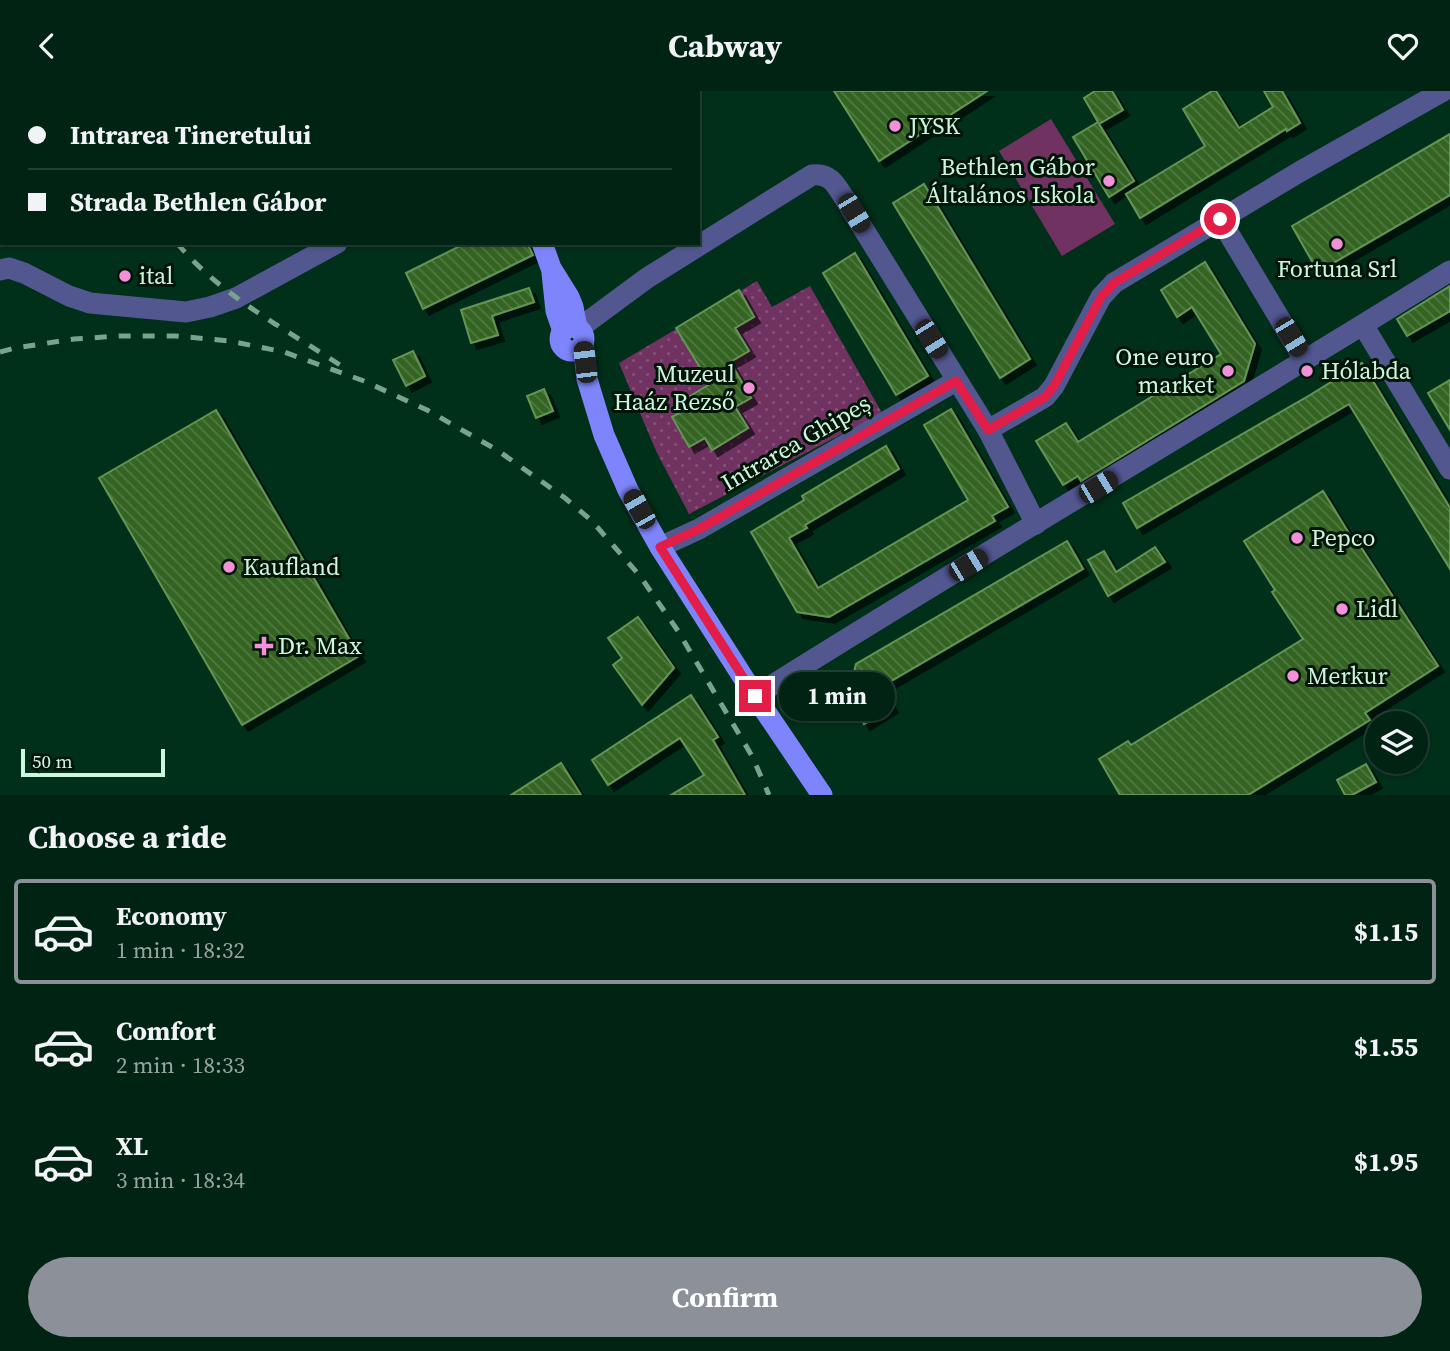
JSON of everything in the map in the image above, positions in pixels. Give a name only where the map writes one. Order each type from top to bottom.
[{"type":"main road","points":[[543,245],[551,268],[556,311],[576,337],[604,435],[628,490],[660,547],[822,795]]},
{"type":"street","points":[[988,430],[1045,397],[1054,386],[1101,297],[1114,283],[1330,154],[1443,91]]},
{"type":"street","points":[[576,337],[609,306],[647,278],[813,175],[825,176],[835,183],[988,430],[1036,524]]},
{"type":"street","points":[[1220,219],[1305,361]]},
{"type":"street","points":[[0,270],[9,268],[24,272],[69,296],[90,303],[186,312],[236,298],[333,245]]},
{"type":"street","points":[[755,696],[1450,271]]},
{"type":"street","points":[[1363,325],[1450,469]]},
{"type":"street","name":"Intrarea Ghipeș","points":[[660,547],[699,529],[956,381]]},
{"type":"shaded area","points":[[1051,119],[1115,224],[1062,256],[999,151]]},
{"type":"shaded area","name":"Muzeul Haáz Rezső","points":[[757,281],[772,307],[810,286],[882,413],[689,514],[656,451],[619,363]]},
{"type":"building","name":"JYSK","points":[[834,91],[987,91],[879,161]]},
{"type":"building","points":[[1095,91],[1112,91],[1123,110],[1099,124],[1134,181],[1109,197],[1073,137],[1098,122],[1084,98]]},
{"type":"building","points":[[1216,91],[1239,128],[1273,107],[1264,91],[1282,91],[1300,123],[1140,218],[1126,194],[1205,146],[1183,109]]},
{"type":"building","points":[[1450,134],[1450,195],[1318,272],[1292,226]]},
{"type":"building","points":[[924,184],[1030,359],[1000,378],[893,203]]},
{"type":"building","points":[[462,245],[528,245],[533,255],[423,309],[406,273]]},
{"type":"building","points":[[855,253],[928,376],[896,395],[823,273]]},
{"type":"building","points":[[1205,262],[1255,344],[1244,381],[1081,481],[1078,476],[1063,485],[1036,441],[1066,423],[1078,442],[1221,354],[1192,307],[1177,317],[1161,290]]},
{"type":"building","points":[[1450,286],[1450,311],[1407,336],[1397,319]]},
{"type":"building","points":[[529,288],[534,302],[492,316],[498,335],[471,343],[461,310]]},
{"type":"building","points":[[739,290],[754,317],[735,328],[749,351],[730,362],[751,398],[735,407],[748,428],[712,450],[705,438],[689,447],[672,417],[685,410],[680,402],[710,384],[676,328]]},
{"type":"building","points":[[413,351],[425,376],[406,386],[393,360]]},
{"type":"building","points":[[1362,363],[1450,508],[1450,569],[1349,404],[1137,528],[1123,503]]},
{"type":"building","points":[[1450,380],[1450,430],[1428,393]]},
{"type":"building","points":[[544,389],[553,411],[536,418],[527,396]]},
{"type":"building","points":[[951,409],[1008,507],[992,516],[995,521],[829,617],[797,612],[751,532],[804,500],[802,496],[886,446],[899,469],[805,525],[807,528],[789,538],[818,588],[968,500],[924,425]]},
{"type":"building","name":"Kaufland","points":[[216,410],[359,656],[242,725],[99,478]]},
{"type":"building","points":[[1323,491],[1438,666],[1365,711],[1365,723],[1248,795],[1120,795],[1099,759],[1128,741],[1131,745],[1303,639],[1272,592],[1275,590],[1244,541]]},
{"type":"building","points":[[1067,541],[1083,569],[881,687],[892,707],[864,724],[848,697],[856,664]]},
{"type":"building","points":[[1155,547],[1165,562],[1108,596],[1088,560],[1104,551],[1116,572]]},
{"type":"building","points":[[638,617],[674,668],[642,705],[613,665],[622,658],[608,638]]},
{"type":"building","points":[[691,695],[718,737],[713,740],[745,795],[671,795],[704,775],[680,738],[608,785],[592,760]]},
{"type":"building","points":[[561,763],[581,795],[511,795]]},
{"type":"building","points":[[1365,765],[1365,774],[1372,774],[1376,782],[1352,795],[1345,795],[1337,780]]},
{"type":"railway","points":[[179,245],[234,296],[343,367]]},
{"type":"railway","points":[[0,352],[74,339],[120,336],[176,336],[230,341],[284,352],[364,381],[427,410],[497,450],[565,498],[591,520],[640,576],[678,631],[752,756],[769,795]]},
{"type":"place","name":"JYSK","points":[[895,126]]},
{"type":"place","name":"Bethlen Gábor Általános Iskola","points":[[1109,181]]},
{"type":"place","name":"Fortuna Srl","points":[[1337,244]]},
{"type":"place","name":"ital","points":[[125,276]]},
{"type":"place","name":"One euro market","points":[[1228,371]]},
{"type":"place","name":"Hólabda","points":[[1307,371]]},
{"type":"place","name":"Muzeul Haáz Rezső","points":[[749,388]]},
{"type":"place","name":"Pepco","points":[[1297,538]]},
{"type":"place","name":"Kaufland","points":[[229,567]]},
{"type":"place","name":"Lidl","points":[[1342,609]]},
{"type":"place","name":"Dr. Max","points":[[264,646]]},
{"type":"place","name":"Merkur","points":[[1293,676]]},
{"type":"route","points":[[755,696],[660,547],[699,529],[956,381],[988,430],[1045,397],[1054,386],[1101,297],[1114,283],[1220,219]]}]
